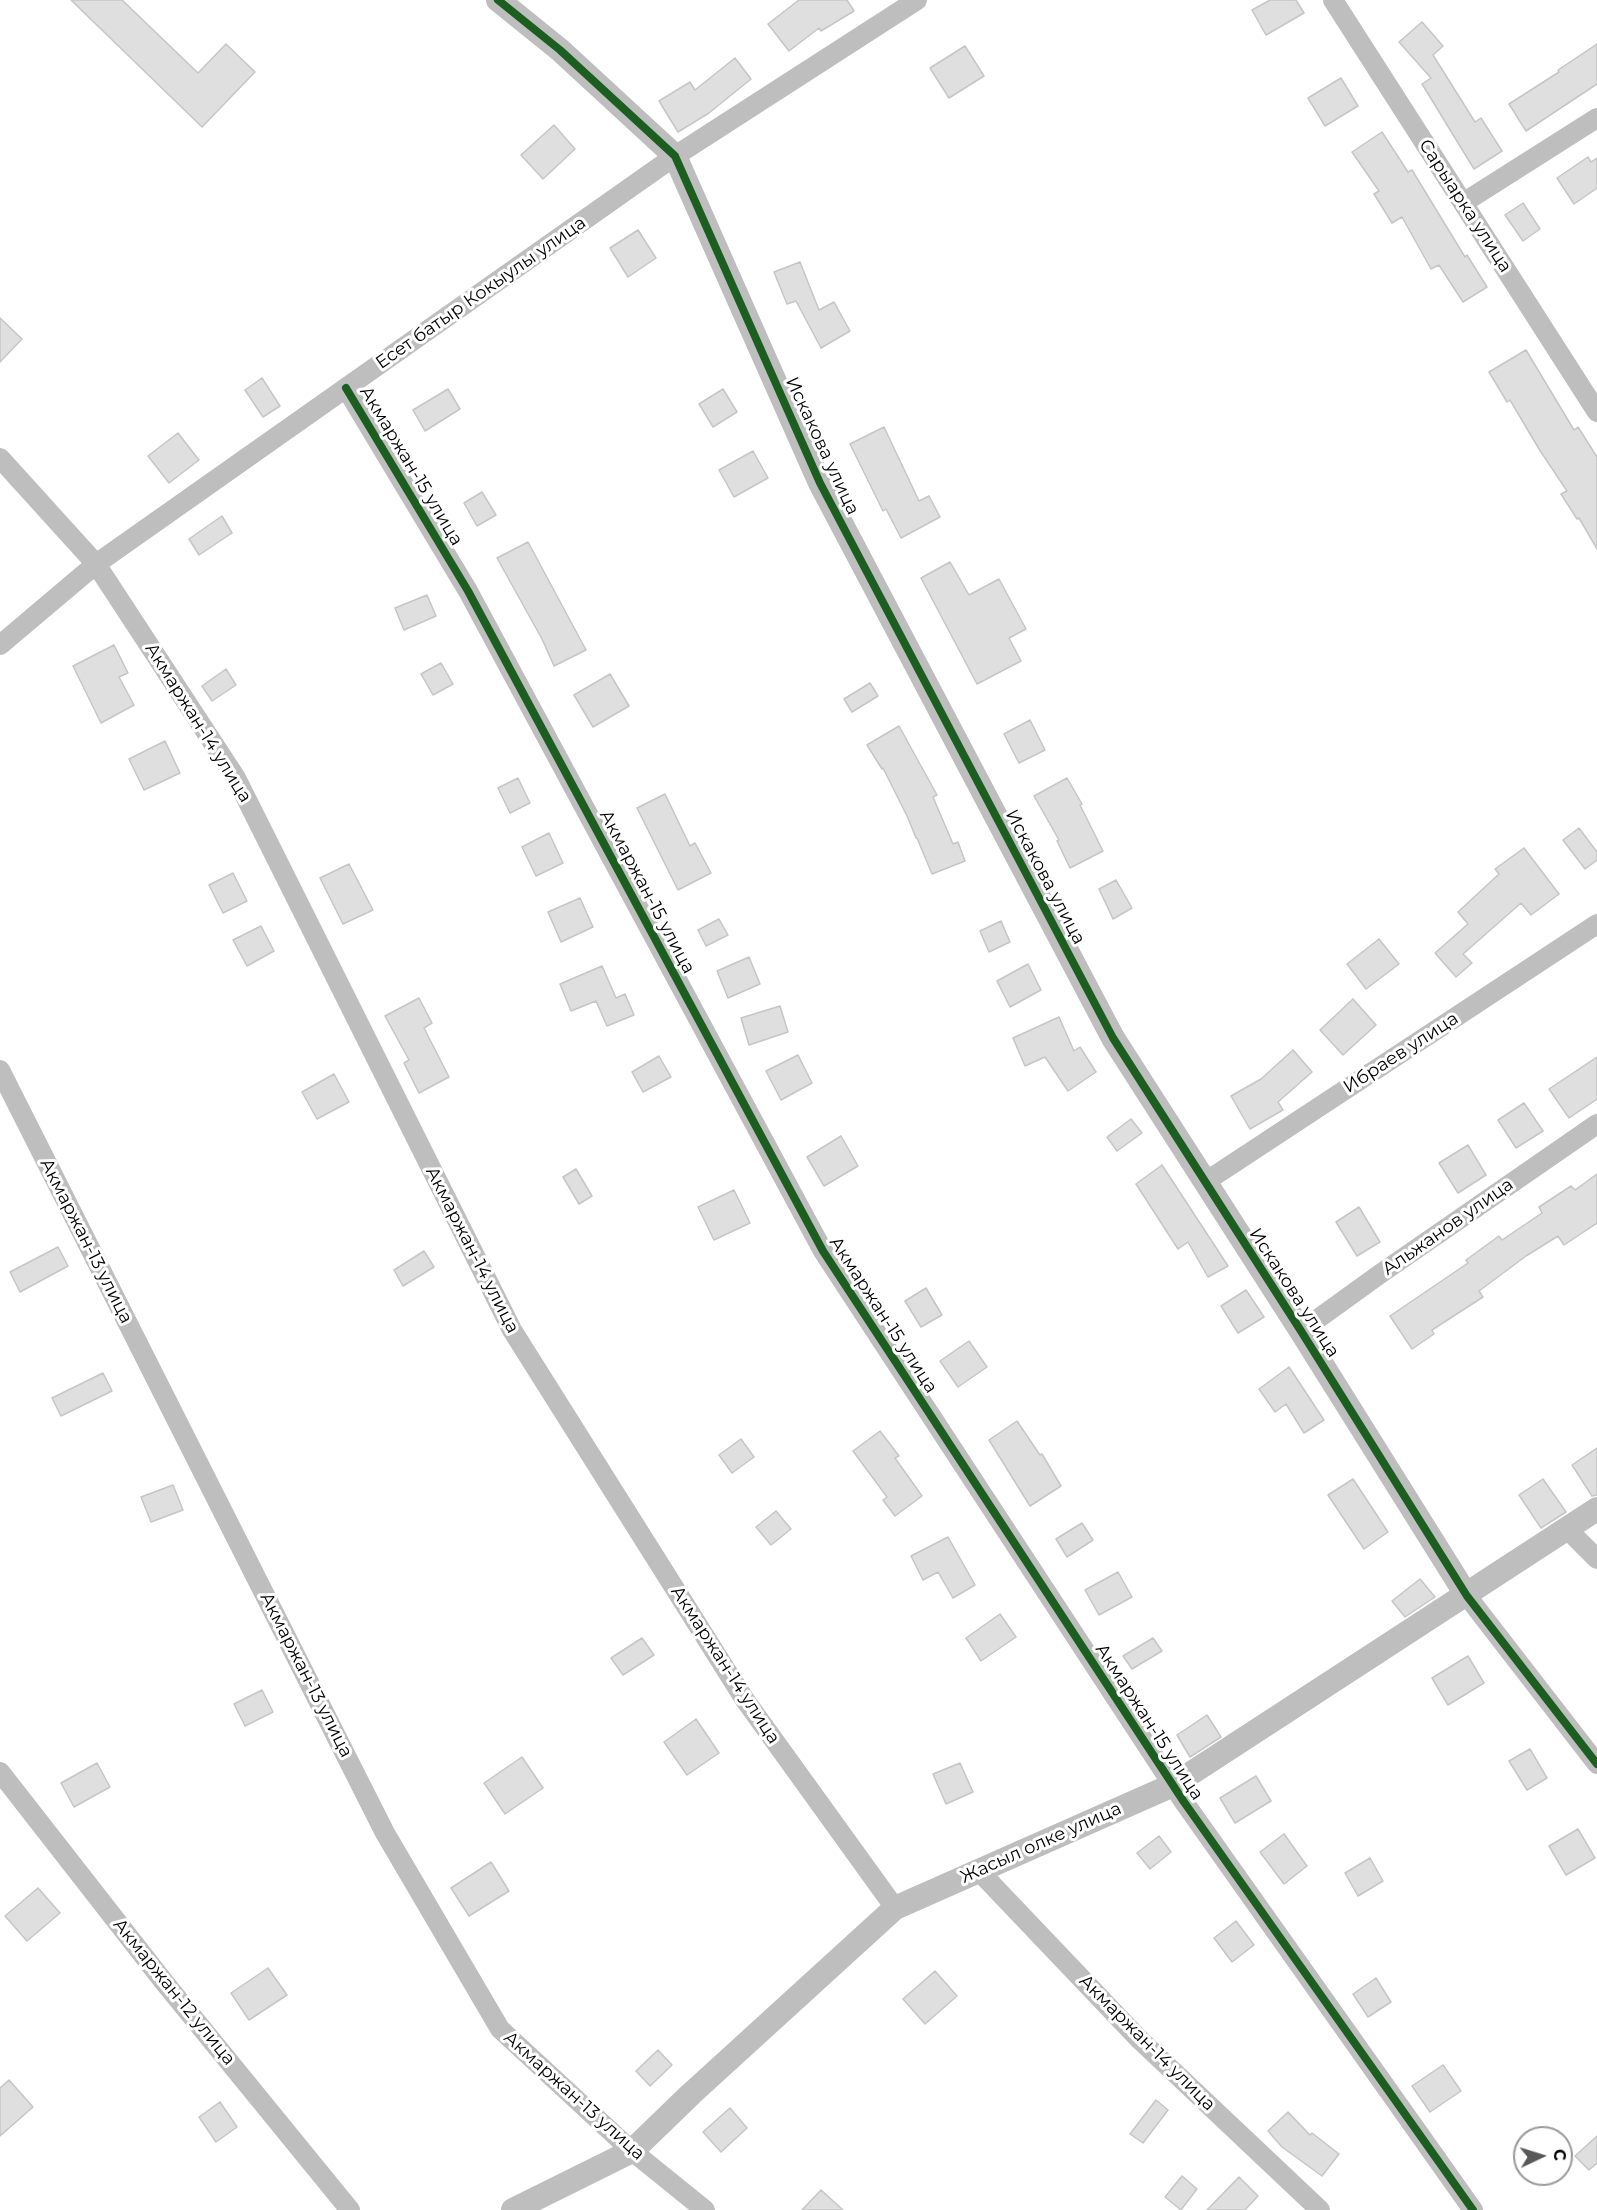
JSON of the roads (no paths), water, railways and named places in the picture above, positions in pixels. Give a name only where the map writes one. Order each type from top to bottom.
[{"type":"street","name":"Искакова улица","points":[[498,0],[560,50],[675,156],[826,493],[1113,1038],[1467,1596],[1597,1764]]},
{"type":"street","name":"Есет батыр Кокыулы улица","points":[[0,645],[96,564],[675,156],[917,0]]},
{"type":"street","name":"Сарыарка улица","points":[[1333,0],[1595,406]]},
{"type":"street","points":[[1463,203],[1597,117]]},
{"type":"street","name":"Акмаржан-15 улица","points":[[346,388],[468,591],[823,1251],[1173,1785],[1473,2210]]},
{"type":"street","name":"Акмаржан-14 улица","points":[[0,458],[96,564],[236,778],[512,1330],[745,1701],[896,1908]]},
{"type":"street","name":"Ибраев улица","points":[[1205,1182],[1597,924]]},
{"type":"street","name":"Акмаржан-13 улица","points":[[0,1070],[380,1822],[500,2029],[632,2151],[705,2210]]},
{"type":"street","name":"Альжанов улица","points":[[1301,1331],[1597,1124]]},
{"type":"street","name":"Жасыл олке улица","points":[[513,2210],[632,2151],[691,2094],[896,1908],[1173,1785],[1467,1596],[1597,1509]]},
{"type":"street","points":[[1567,1529],[1597,1559]]},
{"type":"street","name":"Акмаржан-12 улица","points":[[0,1772],[164,1982],[350,2210]]},
{"type":"street","name":"Акмаржан-14 улица","points":[[979,1871],[1140,2040],[1320,2210]]}]
